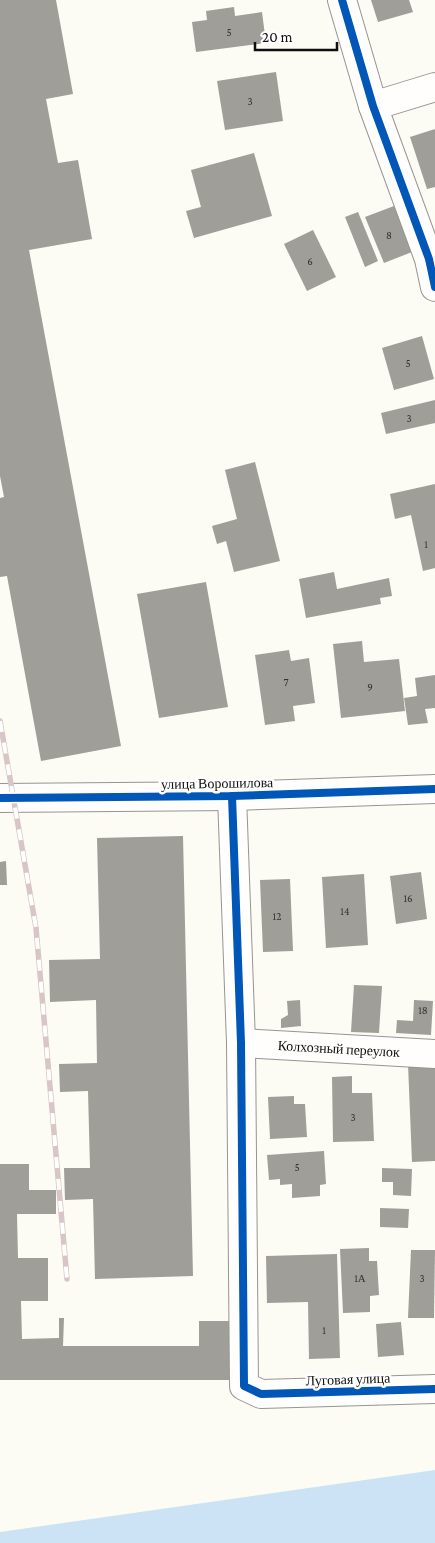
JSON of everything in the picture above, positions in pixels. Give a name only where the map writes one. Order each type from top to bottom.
[{"type":"street","points":[[342,0],[373,106],[429,259],[435,287]]},
{"type":"street","points":[[373,106],[435,87]]},
{"type":"street","name":"улица Ворошилова","points":[[0,798],[232,796],[435,789]]},
{"type":"street","points":[[232,796],[242,1043]]},
{"type":"street","name":"Колхозный переулок","points":[[242,1043],[435,1054]]},
{"type":"street","name":"Луговая улица","points":[[242,1043],[244,1386],[261,1394],[435,1389]]},
{"type":"water","points":[[435,1470],[435,1543],[0,1543],[0,1532]]},
{"type":"building","points":[[0,0],[56,0],[73,94],[46,99],[58,163],[78,160],[92,239],[29,250],[121,746],[41,761],[7,576],[0,577],[0,498],[4,497],[0,476]]},
{"type":"building","points":[[371,0],[409,0],[413,12],[378,22]]},
{"type":"building","points":[[234,7],[235,16],[262,12],[266,43],[196,52],[192,22],[207,20],[206,11]]},
{"type":"building","points":[[276,72],[283,121],[225,130],[217,81]]},
{"type":"building","points":[[435,129],[435,187],[427,189],[410,137]]},
{"type":"building","points":[[254,153],[272,216],[194,238],[186,211],[201,207],[191,170]]},
{"type":"building","points":[[394,206],[412,252],[384,263],[365,217]]},
{"type":"building","points":[[358,212],[378,261],[365,267],[345,217]]},
{"type":"building","points":[[313,230],[336,277],[307,291],[284,244]]},
{"type":"building","points":[[422,336],[434,379],[394,390],[382,348]]},
{"type":"building","points":[[435,400],[435,423],[386,434],[381,413]]},
{"type":"building","points":[[255,462],[280,561],[234,572],[226,541],[217,544],[212,526],[237,519],[225,470]]},
{"type":"building","points":[[435,484],[435,568],[423,571],[411,515],[395,519],[390,494]]},
{"type":"building","points":[[334,572],[337,589],[389,578],[392,596],[380,598],[381,604],[306,618],[299,579]]},
{"type":"building","points":[[206,582],[228,707],[159,718],[137,594]]},
{"type":"building","points":[[362,641],[364,662],[399,659],[405,711],[341,718],[333,644]]},
{"type":"building","points":[[289,650],[291,661],[309,658],[315,703],[293,706],[295,721],[265,725],[255,655]]},
{"type":"building","points":[[435,675],[435,708],[425,709],[428,723],[408,725],[404,698],[417,696],[415,678]]},
{"type":"building","points":[[183,836],[193,1276],[95,1279],[93,1199],[65,1200],[64,1168],[90,1168],[88,1091],[60,1092],[59,1064],[97,1063],[96,1000],[50,1002],[49,960],[100,959],[97,838]]},
{"type":"building","points":[[6,861],[7,885],[0,885],[0,862]]},
{"type":"building","points":[[421,872],[427,919],[396,924],[390,876]]},
{"type":"building","points":[[364,874],[368,945],[326,948],[322,877]]},
{"type":"building","points":[[290,879],[293,951],[263,952],[260,880]]},
{"type":"building","points":[[354,985],[382,986],[379,1033],[351,1032]]},
{"type":"building","points":[[300,1000],[301,1026],[281,1028],[281,1019],[288,1015],[287,1001]]},
{"type":"building","points":[[414,1000],[433,1001],[431,1035],[396,1033],[397,1020],[413,1021]]},
{"type":"building","points":[[435,1063],[435,1161],[412,1162],[408,1064]]},
{"type":"building","points":[[352,1076],[352,1093],[372,1093],[374,1141],[333,1142],[332,1077]]},
{"type":"building","points":[[294,1096],[294,1104],[305,1104],[307,1137],[270,1139],[268,1097]]},
{"type":"building","points":[[324,1151],[326,1184],[320,1185],[320,1196],[292,1198],[292,1184],[280,1185],[280,1179],[269,1180],[267,1155]]},
{"type":"building","points":[[0,1164],[29,1164],[29,1190],[56,1190],[56,1214],[17,1214],[18,1258],[48,1258],[48,1301],[21,1301],[22,1339],[59,1338],[59,1318],[64,1318],[63,1346],[199,1346],[199,1321],[234,1321],[234,1380],[0,1380]]},
{"type":"building","points":[[382,1168],[412,1169],[411,1196],[393,1195],[393,1182],[382,1182]]},
{"type":"building","points":[[380,1208],[409,1209],[408,1228],[380,1227]]},
{"type":"building","points":[[369,1248],[369,1261],[377,1261],[379,1295],[370,1296],[370,1312],[343,1313],[340,1249]]},
{"type":"building","points":[[411,1250],[435,1250],[434,1318],[408,1318]]},
{"type":"building","points":[[337,1254],[340,1358],[309,1359],[308,1302],[267,1303],[266,1256]]},
{"type":"building","points":[[401,1322],[404,1355],[378,1357],[376,1324]]},
{"type":"railway","points":[[0,721],[36,928],[67,1279]]},
{"type":"cycle path","points":[[342,0],[373,106],[429,259],[435,287]]},
{"type":"cycle path","points":[[0,798],[232,796],[435,789]]},
{"type":"cycle path","points":[[232,796],[241,1043],[244,1386],[261,1394],[435,1389]]}]
